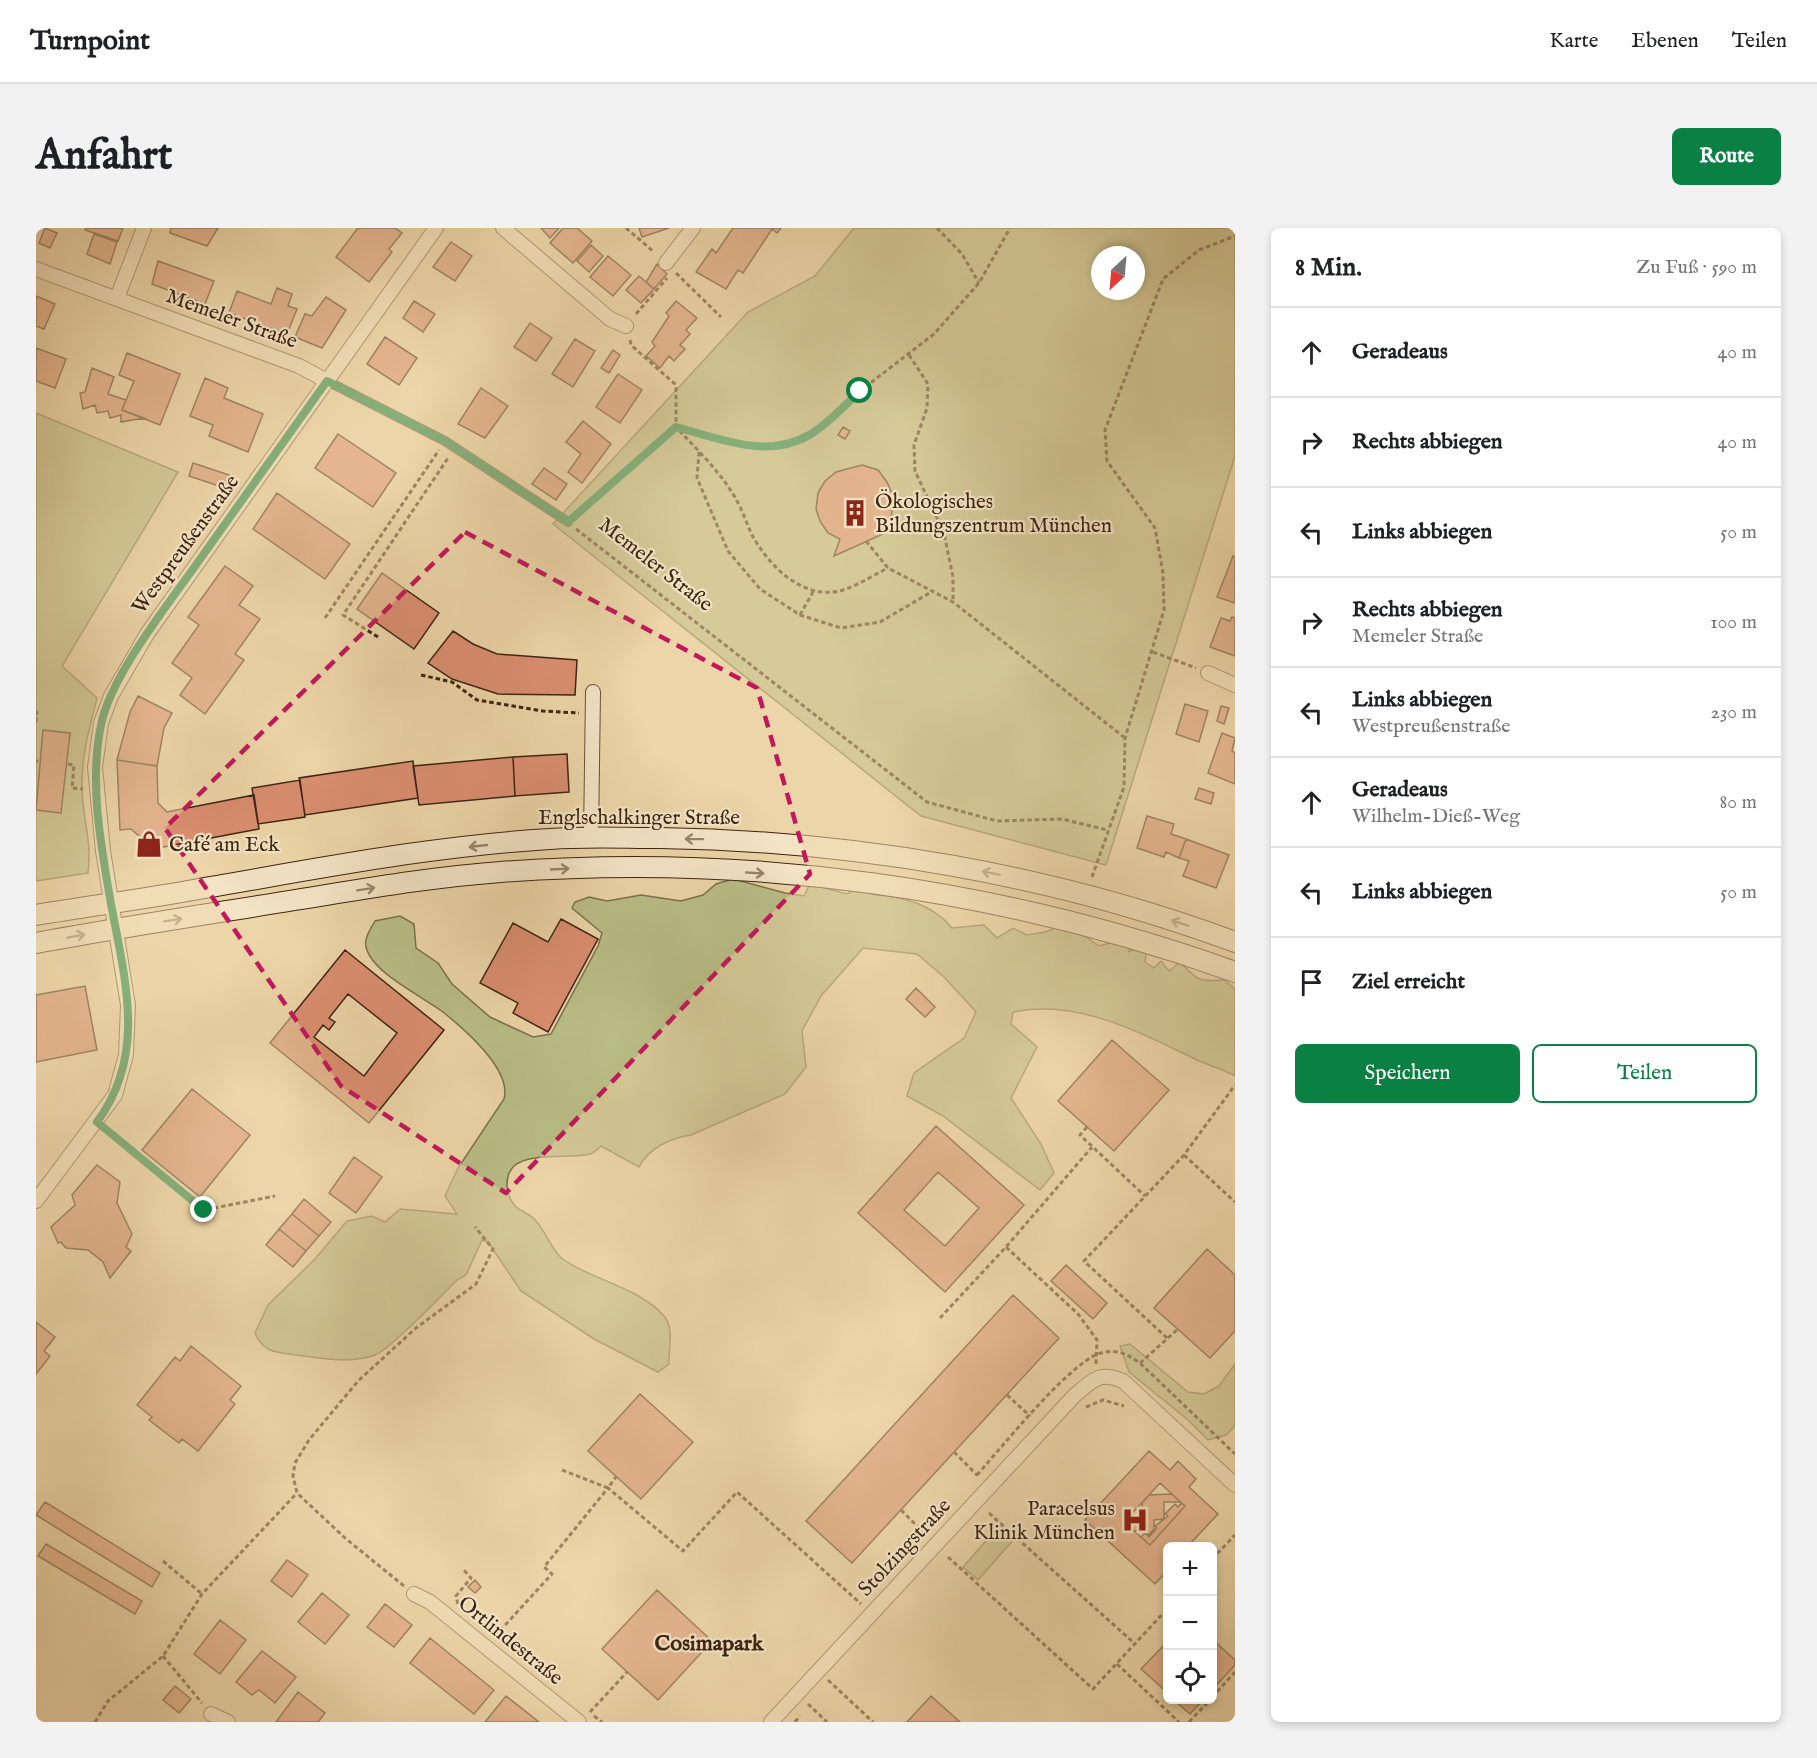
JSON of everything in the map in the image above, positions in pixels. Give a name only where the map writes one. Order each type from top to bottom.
[{"type":"main road","name":"Englschalkinger Straße","points":[[36,915],[111,905],[386,856],[550,838],[591,837],[790,843],[988,872],[1150,913],[1235,942]]},
{"type":"main road","points":[[36,943],[398,884],[500,872],[602,867],[695,869],[897,885],[983,901],[1131,938],[1235,972]]},
{"type":"street","points":[[117,298],[144,228]]},
{"type":"street","name":"Westpreußenstraße","points":[[36,1201],[115,1095],[129,1036],[128,1005],[103,850],[96,767],[101,723],[111,696],[147,634],[436,228]]},
{"type":"street","points":[[503,228],[610,319],[626,326]]},
{"type":"street","points":[[666,263],[693,228]]},
{"type":"street","name":"Memeler Straße","points":[[36,269],[299,366],[327,381]]},
{"type":"street","points":[[1208,673],[1235,685]]},
{"type":"street","points":[[591,837],[593,692]]},
{"type":"street","points":[[1102,1376],[1123,1381],[1235,1485]]},
{"type":"street","name":"Stolzingstraße","points":[[771,1722],[1075,1395],[1102,1376]]},
{"type":"street","name":"Ortlindestraße","points":[[414,1594],[430,1602],[485,1647],[584,1717]]},
{"type":"street","points":[[211,1713],[228,1722]]},
{"type":"lane","name":"Memeler Straße","points":[[327,381],[445,441],[568,522]]},
{"type":"path","points":[[937,228],[962,254],[979,283]]},
{"type":"path","points":[[676,427],[744,445],[779,448],[811,434],[860,391],[934,334],[979,283],[1010,228]]},
{"type":"path","points":[[1087,896],[1107,830],[1124,787],[1125,738],[1164,610],[1163,573],[1155,528],[1107,461],[1105,430],[1163,279],[1199,250],[1235,236]]},
{"type":"path","points":[[666,263],[668,276],[626,326],[631,345],[676,385],[676,427],[737,500],[753,536],[770,562],[790,580],[813,592],[842,591],[888,568]]},
{"type":"path","points":[[909,355],[928,384],[927,408],[914,445],[915,471],[944,533],[953,577],[953,602]]},
{"type":"path","points":[[568,522],[676,427]]},
{"type":"path","points":[[325,618],[445,441]]},
{"type":"path","points":[[378,637],[343,615],[455,448]]},
{"type":"path","points":[[699,452],[697,478],[728,551],[760,589],[800,615],[841,627],[880,622],[933,591]]},
{"type":"path","name":"Memeler Straße","points":[[568,522],[927,802],[997,821],[1062,819],[1107,830]]},
{"type":"path","points":[[866,542],[888,568],[953,602],[1125,738]]},
{"type":"path","points":[[800,615],[813,592]]},
{"type":"path","points":[[1153,652],[1208,673]]},
{"type":"path","points":[[421,675],[452,682],[477,700],[543,711],[592,714]]},
{"type":"path","points":[[36,722],[37,711]]},
{"type":"path","points":[[68,764],[74,765],[72,786]]},
{"type":"path","points":[[1167,1338],[1084,1261],[1184,1155],[1235,1085]]},
{"type":"path","points":[[97,1122],[204,1210],[275,1196]]},
{"type":"path","points":[[1087,1127],[1080,1135],[1145,1196]]},
{"type":"path","points":[[940,1318],[1092,1147]]},
{"type":"path","points":[[1184,1155],[1235,1202]]},
{"type":"path","points":[[414,1594],[345,1538],[297,1493],[293,1476],[295,1462],[309,1440],[358,1381],[416,1328],[476,1284],[494,1249],[475,1227]]},
{"type":"path","points":[[1006,1246],[1078,1314],[1097,1340],[1096,1354],[1102,1376]]},
{"type":"path","points":[[1140,1363],[1178,1329]]},
{"type":"path","points":[[1096,1354],[1124,1352],[1140,1363],[1235,1454]]},
{"type":"path","points":[[1007,1395],[1030,1416]]},
{"type":"path","points":[[954,1452],[977,1475]]},
{"type":"path","points":[[562,1470],[608,1488],[683,1551],[737,1492],[872,1612]]},
{"type":"path","points":[[485,1647],[552,1574],[544,1567],[616,1477]]},
{"type":"path","points":[[95,1722],[108,1701],[163,1656],[202,1594],[297,1493]]},
{"type":"path","points":[[901,1510],[924,1533]]},
{"type":"path","points":[[988,1513],[1135,1644]]},
{"type":"path","points":[[1217,1554],[1235,1535]]},
{"type":"path","points":[[948,1557],[1093,1689],[1163,1612]]},
{"type":"path","points":[[163,1561],[202,1594]]},
{"type":"path","points":[[163,1656],[211,1713]]},
{"type":"path","points":[[1117,1664],[1179,1722]]},
{"type":"path","points":[[584,1717],[627,1672]]},
{"type":"path","points":[[818,1672],[873,1722]]},
{"type":"path","points":[[1217,1692],[1235,1672]]},
{"type":"path","points":[[797,1695],[827,1722]]},
{"type":"path","points":[[1190,1722],[1206,1704]]},
{"type":"highlighted area","points":[[465,532],[757,688],[810,874],[506,1193],[341,1086],[165,828]]},
{"type":"green space","points":[[854,228],[1235,228],[1235,456],[1106,865],[921,816],[553,524],[748,312],[815,276]]},
{"type":"green space","points":[[36,413],[178,472],[62,666],[97,698],[86,744],[82,778],[89,851],[88,873],[36,881]]},
{"type":"green space","points":[[733,879],[804,896],[810,884],[847,894],[856,889],[900,898],[928,908],[952,928],[984,925],[997,938],[1013,928],[1027,935],[1045,932],[1060,926],[1082,934],[1099,946],[1110,943],[1128,946],[1129,952],[1135,949],[1146,953],[1145,962],[1154,968],[1161,961],[1169,971],[1180,962],[1190,973],[1203,980],[1224,980],[1235,989],[1235,1076],[1106,1020],[1061,1010],[1037,1009],[1013,1012],[1011,1024],[1037,1047],[1011,1098],[1041,1144],[1054,1173],[1040,1190],[943,1116],[907,1096],[914,1073],[964,1038],[976,1012],[944,977],[917,954],[863,948],[821,996],[802,1031],[806,1067],[785,1094],[691,1135],[668,1141],[648,1154],[639,1167],[601,1146],[590,1154],[530,1159],[514,1166],[508,1176],[508,1193],[513,1203],[535,1220],[552,1247],[564,1260],[642,1298],[664,1316],[670,1333],[669,1364],[658,1372],[594,1339],[521,1291],[488,1242],[482,1240],[466,1275],[457,1280],[383,1351],[375,1355],[346,1360],[325,1359],[277,1352],[266,1348],[258,1340],[255,1333],[268,1305],[315,1259],[347,1221],[372,1216],[385,1222],[400,1209],[457,1214],[445,1196],[458,1168],[504,1099],[505,1087],[501,1075],[474,1039],[443,1012],[387,975],[370,957],[366,940],[375,921],[400,916],[414,924],[416,948],[438,963],[452,984],[490,1017],[533,1037],[551,1034],[598,946],[602,933],[572,908],[575,902],[589,897],[607,901],[641,895],[681,901],[703,895],[716,884]]},
{"type":"green space","points":[[1130,1344],[1188,1392],[1204,1394],[1219,1386],[1235,1364],[1235,1426],[1226,1435],[1208,1440],[1188,1420],[1129,1372],[1120,1346]]},
{"type":"green space","points":[[1000,1525],[1015,1538],[978,1580],[963,1567]]},
{"type":"building","points":[[45,228],[57,233],[50,248],[39,243]]},
{"type":"building","points":[[86,228],[123,228],[118,241],[85,230]]},
{"type":"building","points":[[171,228],[218,228],[207,246],[170,233]]},
{"type":"building","points":[[358,228],[395,228],[402,233],[389,249],[392,252],[369,282],[336,257]]},
{"type":"building","points":[[541,228],[559,228],[550,238]]},
{"type":"building","points":[[563,228],[577,228],[592,241],[573,263],[550,243]]},
{"type":"building","points":[[639,228],[669,228],[642,237]]},
{"type":"building","points":[[733,228],[781,228],[777,233],[772,229],[743,273],[738,270],[726,289],[696,272],[712,249],[716,253]]},
{"type":"building","points":[[94,234],[117,242],[110,264],[87,254]]},
{"type":"building","points":[[451,242],[472,256],[455,281],[433,267]]},
{"type":"building","points":[[591,245],[603,256],[589,272],[577,261]]},
{"type":"building","points":[[608,256],[631,275],[613,296],[590,277]]},
{"type":"building","points":[[158,261],[214,281],[205,304],[152,284]]},
{"type":"building","points":[[657,264],[667,274],[654,289],[646,282]]},
{"type":"building","points":[[639,276],[654,289],[641,303],[626,290]]},
{"type":"building","points":[[277,288],[292,294],[288,306],[297,309],[287,334],[229,313],[237,291],[271,304]]},
{"type":"building","points":[[36,296],[55,304],[44,329],[36,326]]},
{"type":"building","points":[[326,297],[346,310],[322,348],[295,337],[305,314],[312,316]]},
{"type":"building","points":[[414,301],[435,314],[423,332],[403,318]]},
{"type":"building","points":[[676,301],[697,318],[686,330],[690,334],[680,345],[685,349],[674,361],[669,356],[660,368],[646,356],[655,346],[652,342],[669,316],[666,313]]},
{"type":"building","points":[[530,323],[552,338],[536,361],[514,347]]},
{"type":"building","points":[[385,337],[417,358],[399,385],[367,364]]},
{"type":"building","points":[[575,339],[595,351],[573,387],[552,374]]},
{"type":"building","points":[[36,348],[66,359],[55,388],[36,381]]},
{"type":"building","points":[[613,350],[620,355],[609,373],[601,368]]},
{"type":"building","points":[[127,353],[180,374],[160,425],[122,410],[134,381],[119,375]]},
{"type":"building","points":[[92,368],[114,377],[108,394],[126,400],[122,410],[144,418],[121,422],[121,415],[110,418],[108,411],[97,413],[95,405],[83,409],[80,393],[85,392]]},
{"type":"building","points":[[618,374],[642,390],[620,423],[596,407]]},
{"type":"building","points":[[205,378],[228,388],[224,398],[263,414],[248,452],[209,436],[213,425],[190,416]]},
{"type":"building","points":[[481,388],[508,406],[485,438],[458,424]]},
{"type":"building","points":[[583,421],[611,444],[582,483],[568,472],[581,454],[566,442]]},
{"type":"building","points":[[843,427],[850,431],[845,439],[838,435]]},
{"type":"building","points":[[338,434],[396,473],[373,507],[315,468]]},
{"type":"building","points":[[193,463],[229,475],[225,488],[189,476]]},
{"type":"building","name":"Ökologisches Bildungszentrum München","points":[[862,465],[878,470],[887,482],[894,498],[891,518],[883,534],[834,556],[840,539],[828,533],[820,521],[816,509],[818,493],[825,481],[836,472]]},
{"type":"building","points":[[544,468],[567,484],[556,500],[532,484]]},
{"type":"building","points":[[277,493],[350,544],[325,579],[253,529]]},
{"type":"building","points":[[1233,556],[1235,557],[1235,603],[1217,597]]},
{"type":"building","points":[[225,566],[253,586],[239,605],[260,619],[235,654],[244,660],[205,714],[180,695],[192,678],[172,663],[199,625],[188,617]]},
{"type":"building","points":[[382,573],[439,613],[414,649],[357,609]]},
{"type":"building","points":[[1232,617],[1235,618],[1235,656],[1210,647],[1221,618],[1230,621]]},
{"type":"building","points":[[453,631],[473,644],[497,654],[577,660],[575,695],[498,694],[452,679],[428,663]]},
{"type":"building","points":[[138,696],[172,713],[164,728],[157,766],[117,760],[130,712]]},
{"type":"building","points":[[1185,704],[1208,711],[1199,742],[1176,734]]},
{"type":"building","points":[[1221,706],[1229,708],[1224,724],[1217,721]]},
{"type":"building","points":[[43,730],[70,733],[61,813],[36,810]]},
{"type":"building","points":[[1222,733],[1235,738],[1232,751],[1235,753],[1235,784],[1208,773]]},
{"type":"building","points":[[567,754],[569,792],[515,796],[513,757]]},
{"type":"building","points":[[513,757],[515,796],[419,805],[413,766]]},
{"type":"building","points":[[117,760],[157,766],[158,803],[167,812],[254,795],[259,829],[142,851],[140,837],[131,829],[120,830]]},
{"type":"building","points":[[413,761],[418,798],[305,815],[299,778]]},
{"type":"building","points":[[300,780],[305,817],[258,824],[252,788]]},
{"type":"building","points":[[1199,788],[1214,793],[1211,804],[1195,799]]},
{"type":"building","points":[[1147,816],[1174,824],[1171,834],[1186,839],[1179,858],[1166,852],[1164,857],[1137,848]]},
{"type":"building","points":[[1186,839],[1229,855],[1216,888],[1183,876],[1189,861],[1179,858]]},
{"type":"building","points":[[561,919],[598,939],[548,1032],[513,1013],[518,1003],[480,983],[513,923],[548,942]]},
{"type":"building","points":[[345,950],[444,1030],[369,1123],[270,1043]],"holes":[[[348,994],[397,1033],[364,1076],[314,1037],[323,1025],[329,1030],[335,1022],[329,1018]]]},
{"type":"building","points":[[85,986],[97,1050],[36,1062],[36,995]]},
{"type":"building","points":[[916,988],[935,1007],[925,1017],[906,999]]},
{"type":"building","points":[[1112,1040],[1169,1090],[1114,1151],[1058,1101]]},
{"type":"building","points":[[192,1089],[250,1135],[200,1197],[142,1150]]},
{"type":"building","points":[[936,1126],[1024,1205],[945,1292],[858,1213]],"holes":[[[938,1172],[979,1208],[945,1246],[904,1210]]]},
{"type":"building","points":[[354,1157],[382,1177],[356,1213],[329,1193]]},
{"type":"building","points":[[97,1165],[120,1182],[117,1203],[132,1234],[126,1247],[131,1251],[110,1278],[103,1262],[88,1250],[66,1248],[61,1242],[58,1243],[51,1227],[75,1205],[72,1195]]},
{"type":"building","points":[[304,1199],[331,1222],[319,1236],[292,1214]]},
{"type":"building","points":[[292,1214],[319,1236],[306,1251],[279,1229]]},
{"type":"building","points":[[279,1229],[306,1251],[293,1267],[266,1245]]},
{"type":"building","points":[[1207,1249],[1235,1275],[1235,1331],[1210,1358],[1154,1308]]},
{"type":"building","points":[[1066,1265],[1107,1303],[1093,1319],[1051,1281]]},
{"type":"building","points":[[1013,1295],[1059,1338],[852,1563],[806,1521]]},
{"type":"building","points":[[36,1322],[55,1337],[44,1351],[50,1356],[36,1374]]},
{"type":"building","points":[[191,1346],[241,1386],[230,1400],[235,1404],[198,1451],[182,1439],[179,1443],[149,1420],[152,1417],[137,1405],[175,1357],[180,1361]]},
{"type":"building","points":[[640,1394],[693,1442],[641,1499],[588,1451]]},
{"type":"building","points":[[1149,1451],[1170,1470],[1178,1461],[1196,1479],[1189,1487],[1218,1514],[1192,1542],[1163,1542],[1163,1575],[1155,1584],[1085,1520]],"holes":[[[1160,1483],[1185,1506],[1150,1545],[1124,1522]]]},
{"type":"building","points":[[1172,1494],[1180,1502],[1164,1502],[1164,1519],[1154,1520],[1154,1529],[1149,1535],[1143,1530],[1134,1531],[1124,1522],[1127,1519],[1143,1518],[1142,1503],[1149,1495]]},
{"type":"building","points":[[45,1502],[160,1573],[152,1587],[36,1515]]},
{"type":"building","points":[[1181,1503],[1185,1506],[1150,1545],[1141,1537],[1145,1533],[1149,1537],[1157,1528],[1155,1526],[1168,1516],[1165,1514],[1175,1504],[1178,1507]]},
{"type":"building","points":[[46,1544],[142,1601],[135,1614],[38,1556]]},
{"type":"building","points":[[287,1560],[308,1575],[292,1597],[271,1581]]},
{"type":"building","points":[[475,1580],[481,1587],[475,1593],[468,1587]]},
{"type":"building","points":[[657,1590],[712,1641],[658,1700],[602,1649]]},
{"type":"building","points":[[322,1593],[349,1615],[325,1644],[298,1622]]},
{"type":"building","points":[[385,1604],[412,1625],[394,1647],[367,1627]]},
{"type":"building","points":[[220,1620],[246,1640],[220,1674],[194,1654]]},
{"type":"building","points":[[430,1638],[494,1690],[474,1714],[410,1663]]},
{"type":"building","points":[[1217,1644],[1235,1660],[1235,1665],[1217,1685]]},
{"type":"building","points":[[1163,1646],[1163,1689],[1141,1669]]},
{"type":"building","points":[[262,1651],[296,1677],[275,1703],[259,1690],[252,1695],[236,1682]]},
{"type":"building","points":[[175,1686],[191,1699],[179,1713],[163,1700]]},
{"type":"building","points":[[298,1692],[325,1713],[318,1722],[276,1722]]},
{"type":"building","points":[[506,1696],[539,1722],[485,1722]]},
{"type":"building","points":[[931,1696],[960,1722],[907,1722]]},
{"type":"building","points":[[1179,1704],[1199,1704],[1190,1714]]},
{"type":"place","name":"Ökologisches Bildungszentrum München","points":[[855,513]]},
{"type":"place","name":"Café am Eck","points":[[149,844]]},
{"type":"place","name":"Paracelsus Klinik München","points":[[1135,1520]]},
{"type":"district","name":"Cosimapark","points":[[709,1642]]},
{"type":"route","points":[[204,1210],[97,1122],[115,1095],[122,1076],[129,1036],[128,1005],[106,876],[97,790],[96,767],[101,723],[111,696],[147,634],[327,381],[445,441],[519,489],[554,515],[568,522],[676,427],[744,445],[779,448],[811,434],[860,391]]}]
